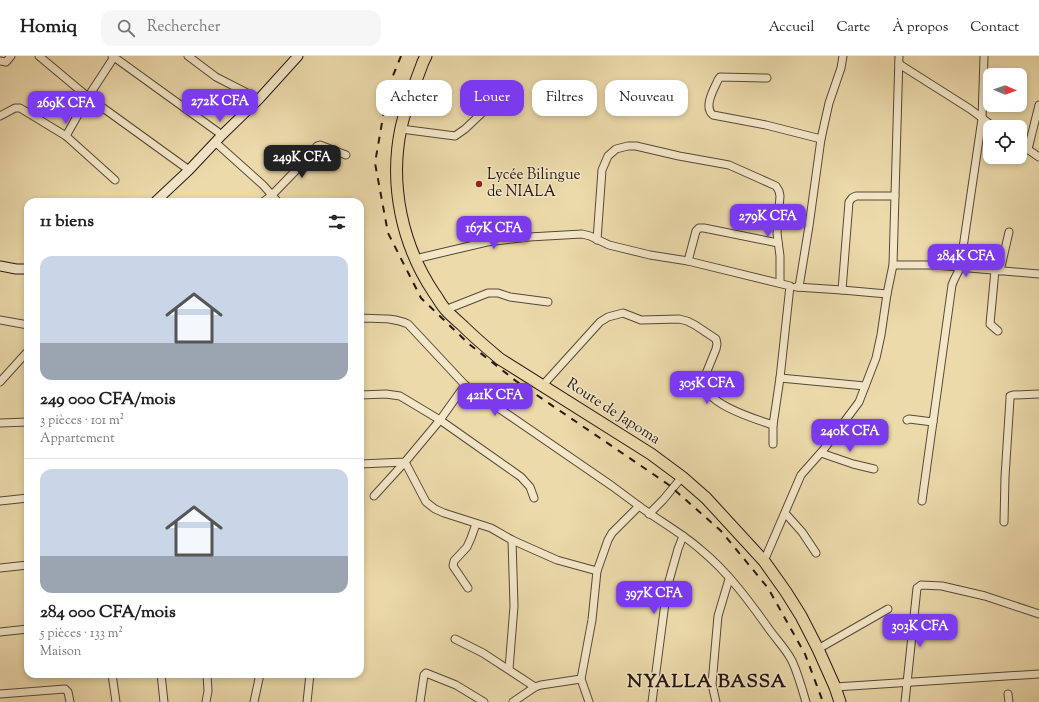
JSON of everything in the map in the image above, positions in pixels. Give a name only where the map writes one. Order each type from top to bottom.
[{"type":"main road","points":[[159,198],[259,99],[298,56]]},
{"type":"main road","name":"Route de Japoma","points":[[426,56],[408,102],[401,129],[396,167],[399,200],[404,228],[415,259],[425,280],[445,310],[486,348],[652,454],[706,498],[764,561],[786,592],[801,616],[818,649],[840,702]]},
{"type":"main road","points":[[0,266],[16,269],[24,268]]},
{"type":"street","points":[[0,61],[6,62],[11,56]]},
{"type":"street","points":[[39,56],[88,97],[189,170]]},
{"type":"street","points":[[66,136],[88,97],[114,56],[219,139],[272,196]]},
{"type":"street","points":[[188,56],[216,77],[259,99]]},
{"type":"street","points":[[799,288],[821,139],[829,103],[841,68],[843,56]]},
{"type":"street","points":[[764,561],[801,475],[821,453],[859,402],[876,358],[893,265],[899,56]]},
{"type":"street","points":[[922,501],[952,285],[960,268],[982,119],[984,56]]},
{"type":"street","points":[[899,64],[970,109],[982,119]]},
{"type":"street","points":[[767,78],[720,77],[708,104],[710,112],[713,115],[766,124],[821,139]]},
{"type":"street","points":[[1039,105],[1028,150],[1039,157]]},
{"type":"street","points":[[0,116],[17,108],[66,136],[116,180]]},
{"type":"street","points":[[401,129],[455,136],[479,116]]},
{"type":"street","points":[[269,198],[303,163],[317,146],[320,145],[346,155]]},
{"type":"street","points":[[597,240],[602,170],[609,154],[616,150],[628,146],[636,146],[729,165],[776,186],[780,191],[777,229],[780,256],[780,283]]},
{"type":"street","points":[[842,290],[849,202],[856,196],[895,196]]},
{"type":"street","points":[[688,261],[696,231],[699,228],[778,243]]},
{"type":"street","points":[[998,331],[990,324],[998,270],[1009,232]]},
{"type":"street","points":[[415,259],[487,242],[528,237],[582,234],[609,245],[624,249],[688,261],[799,288],[887,294]]},
{"type":"street","points":[[893,265],[935,265],[1039,274]]},
{"type":"street","points":[[774,444],[773,424],[780,378],[790,286]]},
{"type":"street","points":[[445,310],[488,293],[548,302]]},
{"type":"street","points":[[543,385],[600,322],[608,317],[623,313],[641,320],[679,319],[687,321],[700,328],[716,339],[716,349],[703,381],[703,386],[708,393],[732,409],[752,418],[773,424]]},
{"type":"street","points":[[364,318],[400,320],[408,324],[466,385],[612,486],[701,550],[718,566],[755,609],[790,657],[806,702]]},
{"type":"street","points":[[0,320],[24,324]]},
{"type":"street","points":[[0,382],[24,355]]},
{"type":"street","points":[[780,378],[864,386]]},
{"type":"street","points":[[374,496],[440,420],[466,385]]},
{"type":"street","points":[[364,395],[386,394],[400,396],[440,420],[521,477],[530,487],[534,498]]},
{"type":"street","points":[[1004,522],[1010,396],[1039,394]]},
{"type":"street","points":[[907,420],[933,422]]},
{"type":"street","points":[[0,423],[24,422]]},
{"type":"street","points":[[821,453],[853,464],[874,469]]},
{"type":"street","points":[[364,464],[405,462]]},
{"type":"street","points":[[405,462],[426,502],[435,509],[491,528],[512,540],[557,560],[597,571]]},
{"type":"street","points":[[649,514],[682,477]]},
{"type":"street","points":[[0,501],[24,498]]},
{"type":"street","points":[[589,702],[581,679],[592,620],[597,571],[610,537],[639,506]]},
{"type":"street","points":[[785,513],[802,532],[816,553]]},
{"type":"street","points":[[468,588],[453,566],[453,563],[466,547],[476,524]]},
{"type":"street","points":[[652,702],[667,588],[683,536]]},
{"type":"street","points":[[508,669],[514,606],[512,540]]},
{"type":"street","points":[[0,568],[24,565]]},
{"type":"street","points":[[716,702],[712,684],[718,616],[729,579]]},
{"type":"street","points":[[905,702],[917,588],[921,586],[937,585],[949,587],[985,596],[1039,614]]},
{"type":"street","points":[[818,649],[888,609]]},
{"type":"street","points":[[0,632],[24,629]]},
{"type":"street","points":[[455,639],[478,650],[535,687]]},
{"type":"street","points":[[420,702],[423,679],[426,673],[456,685],[484,702]]},
{"type":"street","points":[[835,687],[1039,674]]},
{"type":"street","points":[[113,678],[116,702]]},
{"type":"street","points":[[161,678],[164,702]]},
{"type":"street","points":[[206,702],[208,678]]},
{"type":"street","points":[[254,702],[259,678]]},
{"type":"street","points":[[307,702],[310,678]]},
{"type":"street","points":[[513,702],[535,687],[581,679]]},
{"type":"street","points":[[0,694],[65,689],[68,692],[70,702]]},
{"type":"street","points":[[1008,694],[1009,702]]},
{"type":"railway","points":[[401,56],[388,88],[375,163],[388,233],[421,298],[469,344],[516,381],[669,485],[721,531],[768,588],[805,654],[823,702]]},
{"type":"place","name":"Lycée Bilingue de NIALA","points":[[479,184]]},
{"type":"district","name":"NYALLA BASSA","points":[[707,682]]}]
